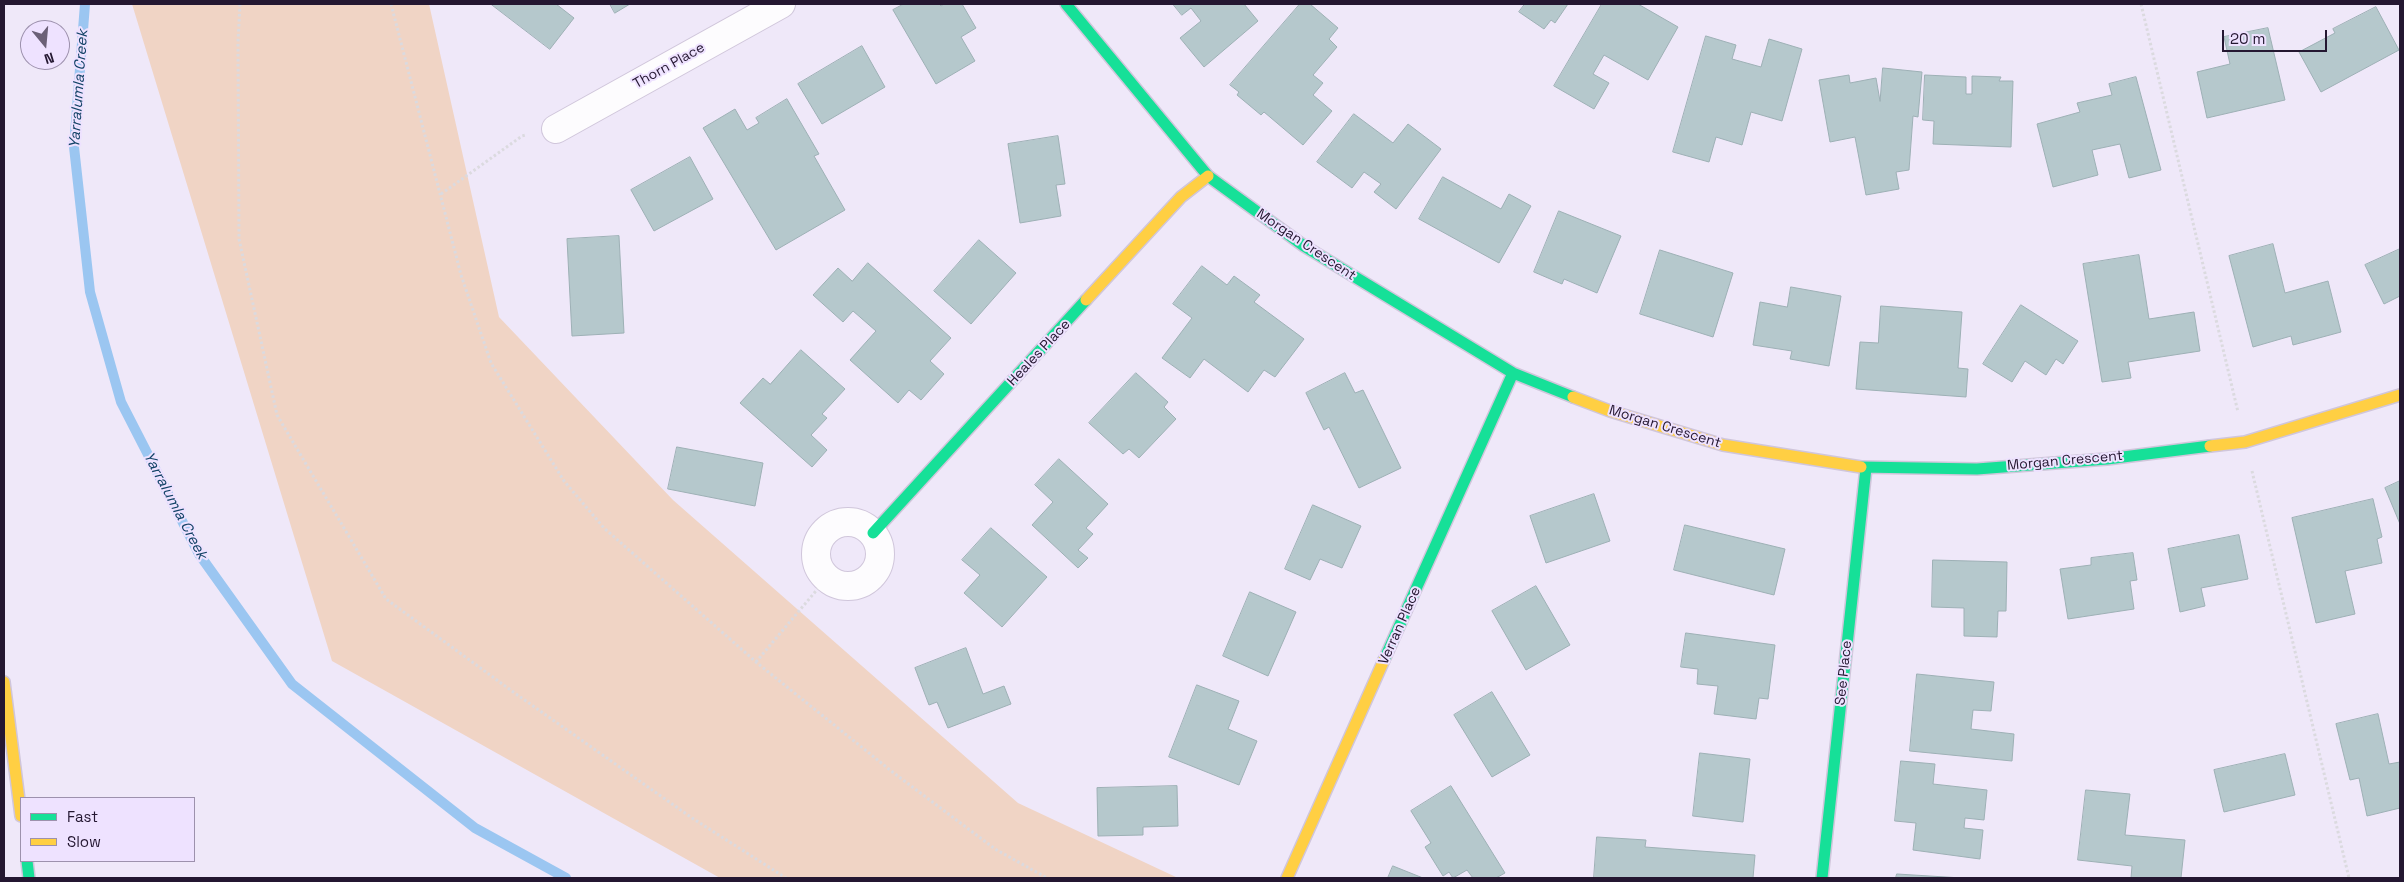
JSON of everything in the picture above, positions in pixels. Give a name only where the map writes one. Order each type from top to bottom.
[{"type":"main road","name":"Morgan Crescent","points":[[1066,4],[1208,176],[1304,246],[1513,373],[1610,411],[1723,445],[1866,468],[1978,469],[2107,459],[2245,442],[2400,394]]},
{"type":"main road","name":"Heales Place","points":[[873,533],[1181,197],[1208,176]]},
{"type":"main road","name":"Verran Place","points":[[1287,878],[1513,373]]},
{"type":"main road","name":"See Place","points":[[1822,878],[1866,468]]},
{"type":"main road","points":[[4,682],[20,808]]},
{"type":"main road","points":[[27,862],[29,878]]},
{"type":"street","name":"Thorn Place","points":[[556,129],[781,4]]},
{"type":"street","points":[[846,522],[865,527],[873,533],[879,543],[880,557],[876,572],[865,582],[855,586],[836,585],[826,579],[816,562],[818,544],[825,532],[835,525],[846,522]]},
{"type":"path","points":[[240,4],[239,239],[276,415],[386,599],[516,694],[692,818],[786,878]]},
{"type":"path","points":[[391,4],[461,275],[491,363],[564,481],[604,528],[756,662],[895,774],[995,849],[1047,878]]},
{"type":"path","points":[[441,194],[522,136],[556,129]]},
{"type":"path","points":[[756,662],[826,579]]},
{"type":"shaded area","points":[[132,4],[429,4],[499,317],[673,500],[1018,803],[1178,878],[720,878],[332,661]]},
{"type":"building","points":[[491,4],[556,4],[574,18],[550,49]]},
{"type":"building","points":[[610,4],[630,4],[615,13]]},
{"type":"building","points":[[904,4],[939,4],[941,6],[944,4],[962,4],[976,28],[961,37],[975,61],[936,84],[893,10]]},
{"type":"building","points":[[1173,4],[1244,4],[1258,21],[1204,67],[1180,38],[1201,21],[1191,8],[1182,15]]},
{"type":"building","points":[[1300,4],[1310,4],[1338,28],[1329,39],[1337,47],[1313,75],[1323,83],[1313,95],[1332,111],[1303,145],[1264,112],[1261,115],[1237,95],[1239,92],[1230,85]]},
{"type":"building","points":[[1525,4],[1568,4],[1555,23],[1551,20],[1544,29],[1519,12]]},
{"type":"building","points":[[1602,4],[1638,4],[1678,27],[1648,80],[1604,55],[1593,74],[1609,83],[1594,109],[1554,86]]},
{"type":"building","points":[[2376,7],[2399,50],[2321,92],[2299,52],[2335,33],[2333,29]]},
{"type":"building","points":[[2268,28],[2285,100],[2207,118],[2197,72],[2230,64],[2224,37]]},
{"type":"building","points":[[1706,36],[1736,45],[1732,59],[1761,67],[1769,39],[1802,49],[1782,121],[1751,112],[1742,145],[1716,137],[1709,162],[1673,152]]},
{"type":"building","points":[[862,46],[885,87],[822,124],[798,84]]},
{"type":"building","points":[[1883,68],[1922,72],[1918,117],[1913,116],[1909,170],[1896,172],[1899,189],[1866,195],[1855,137],[1830,142],[1819,80],[1849,75],[1850,83],[1876,78],[1880,101]]},
{"type":"building","points":[[1925,75],[1966,77],[1966,94],[1972,94],[1972,76],[2001,77],[1999,81],[2013,81],[2011,147],[1933,144],[1934,121],[1923,120]]},
{"type":"building","points":[[2136,77],[2161,170],[2129,178],[2120,144],[2092,150],[2098,175],[2053,187],[2037,124],[2080,112],[2077,103],[2112,95],[2109,84]]},
{"type":"building","points":[[787,99],[819,154],[814,156],[845,210],[776,250],[703,128],[735,109],[747,130],[759,123],[756,118]]},
{"type":"building","points":[[1354,114],[1393,143],[1408,124],[1441,149],[1396,209],[1374,192],[1381,184],[1364,172],[1352,188],[1317,162]]},
{"type":"building","points":[[1058,136],[1065,184],[1056,185],[1061,216],[1020,223],[1008,144]]},
{"type":"building","points":[[690,157],[713,199],[654,231],[631,190]]},
{"type":"building","points":[[1443,177],[1501,209],[1509,194],[1531,206],[1499,263],[1419,219]]},
{"type":"building","points":[[1559,211],[1621,236],[1597,293],[1564,279],[1562,284],[1534,272]]},
{"type":"building","points":[[619,236],[624,333],[572,336],[567,239]]},
{"type":"building","points":[[979,240],[1016,273],[971,324],[934,291]]},
{"type":"building","points":[[2273,244],[2285,293],[2328,281],[2341,332],[2293,345],[2291,336],[2253,347],[2229,256]]},
{"type":"building","points":[[2400,249],[2400,296],[2384,304],[2365,265]]},
{"type":"building","points":[[1660,250],[1733,273],[1713,337],[1640,314]]},
{"type":"building","points":[[2139,255],[2149,319],[2194,312],[2200,351],[2128,362],[2131,378],[2102,382],[2083,264]]},
{"type":"building","points":[[868,263],[951,338],[930,361],[944,374],[921,400],[909,390],[898,403],[850,360],[876,331],[853,311],[843,322],[813,295],[838,268],[852,281]]},
{"type":"building","points":[[1202,266],[1227,285],[1234,276],[1260,295],[1254,302],[1304,339],[1275,377],[1264,370],[1248,392],[1204,359],[1190,378],[1162,358],[1192,318],[1173,304]]},
{"type":"building","points":[[1791,287],[1841,296],[1829,366],[1790,359],[1792,351],[1753,345],[1760,302],[1787,307]]},
{"type":"building","points":[[2021,305],[2078,341],[2063,364],[2056,359],[2046,375],[2025,361],[2012,382],[1983,364]]},
{"type":"building","points":[[1881,306],[1962,312],[1958,368],[1968,369],[1966,397],[1856,389],[1860,342],[1878,343]]},
{"type":"building","points":[[801,350],[845,389],[822,414],[827,418],[811,435],[827,450],[812,467],[740,403],[763,378],[770,384]]},
{"type":"building","points":[[1136,373],[1168,402],[1164,407],[1176,419],[1139,458],[1129,449],[1123,454],[1089,423]]},
{"type":"building","points":[[1345,373],[1355,393],[1363,390],[1401,468],[1359,488],[1329,427],[1324,430],[1306,393]]},
{"type":"building","points":[[677,447],[763,463],[755,506],[668,489]]},
{"type":"building","points":[[1059,459],[1108,504],[1086,528],[1093,534],[1078,550],[1088,558],[1078,568],[1032,525],[1053,502],[1035,485]]},
{"type":"building","points":[[2400,481],[2400,524],[2385,488]]},
{"type":"building","points":[[1594,494],[1610,541],[1546,563],[1530,516]]},
{"type":"building","points":[[2373,499],[2382,537],[2377,539],[2382,563],[2345,571],[2355,614],[2316,623],[2292,518]]},
{"type":"building","points":[[1313,505],[1361,526],[1342,568],[1320,559],[1310,580],[1285,569]]},
{"type":"building","points":[[1685,525],[1785,549],[1774,595],[1674,570]]},
{"type":"building","points":[[991,528],[1047,577],[1002,627],[964,593],[980,575],[962,560]]},
{"type":"building","points":[[2239,535],[2248,579],[2201,588],[2205,606],[2180,612],[2168,549]]},
{"type":"building","points":[[2133,553],[2137,580],[2130,581],[2134,609],[2068,619],[2060,569],[2091,565],[2091,558]]},
{"type":"building","points":[[1933,560],[2007,562],[2006,611],[1998,611],[1997,637],[1964,636],[1964,608],[1932,607]]},
{"type":"building","points":[[1536,586],[1570,645],[1526,670],[1492,611]]},
{"type":"building","points":[[1250,592],[1296,612],[1268,676],[1223,656]]},
{"type":"building","points":[[1686,633],[1775,645],[1768,699],[1759,698],[1756,719],[1714,714],[1718,686],[1697,684],[1698,669],[1681,667]]},
{"type":"building","points":[[966,648],[983,694],[1004,686],[1011,704],[948,728],[937,702],[929,705],[915,668]]},
{"type":"building","points":[[1917,674],[1994,682],[1991,711],[1973,710],[1971,729],[2014,734],[2012,761],[1910,751]]},
{"type":"building","points":[[1197,685],[1239,701],[1228,729],[1257,741],[1239,785],[1169,757]]},
{"type":"building","points":[[1492,692],[1530,755],[1492,777],[1454,715]]},
{"type":"building","points":[[2378,714],[2389,764],[2400,762],[2400,808],[2367,816],[2359,778],[2350,780],[2336,724]]},
{"type":"building","points":[[1700,753],[1750,759],[1743,822],[1693,816]]},
{"type":"building","points":[[2285,754],[2295,795],[2224,812],[2214,770]]},
{"type":"building","points":[[1901,761],[1935,764],[1933,784],[1987,790],[1984,820],[1965,818],[1964,828],[1983,830],[1980,859],[1913,850],[1916,823],[1895,821]]},
{"type":"building","points":[[1177,786],[1178,826],[1143,827],[1143,835],[1098,836],[1097,788]]},
{"type":"building","points":[[1451,786],[1505,873],[1496,878],[1473,878],[1467,870],[1453,878],[1449,872],[1443,876],[1425,847],[1431,843],[1411,811]]},
{"type":"building","points":[[2086,790],[2130,794],[2125,835],[2185,840],[2181,878],[2131,878],[2132,866],[2078,860]]},
{"type":"building","points":[[1597,837],[1646,840],[1645,847],[1755,855],[1753,878],[1594,878]]},
{"type":"building","points":[[1393,866],[1423,878],[1388,878]]},
{"type":"building","points":[[1897,874],[1962,878],[1896,878]]},
{"type":"waterway","name":"Yarralumla Creek","points":[[85,4],[74,147],[90,292],[121,402],[199,554],[292,684],[475,828],[566,878]]},
{"type":"traffic: fast","points":[[1066,4],[1208,176],[1304,246],[1513,373],[1573,397]]},
{"type":"traffic: fast","points":[[873,533],[1086,300]]},
{"type":"traffic: fast","points":[[1384,660],[1513,373]]},
{"type":"traffic: fast","points":[[1861,467],[1977,469],[2107,459],[2210,446]]},
{"type":"traffic: fast","points":[[1822,878],[1866,468]]},
{"type":"traffic: fast","points":[[27,862],[29,878]]},
{"type":"traffic: slow","points":[[1086,300],[1181,197],[1208,176]]},
{"type":"traffic: slow","points":[[2210,446],[2245,442],[2400,395]]},
{"type":"traffic: slow","points":[[1573,397],[1610,411],[1723,445],[1861,467]]},
{"type":"traffic: slow","points":[[1287,878],[1384,660]]},
{"type":"traffic: slow","points":[[4,682],[20,808]]}]
